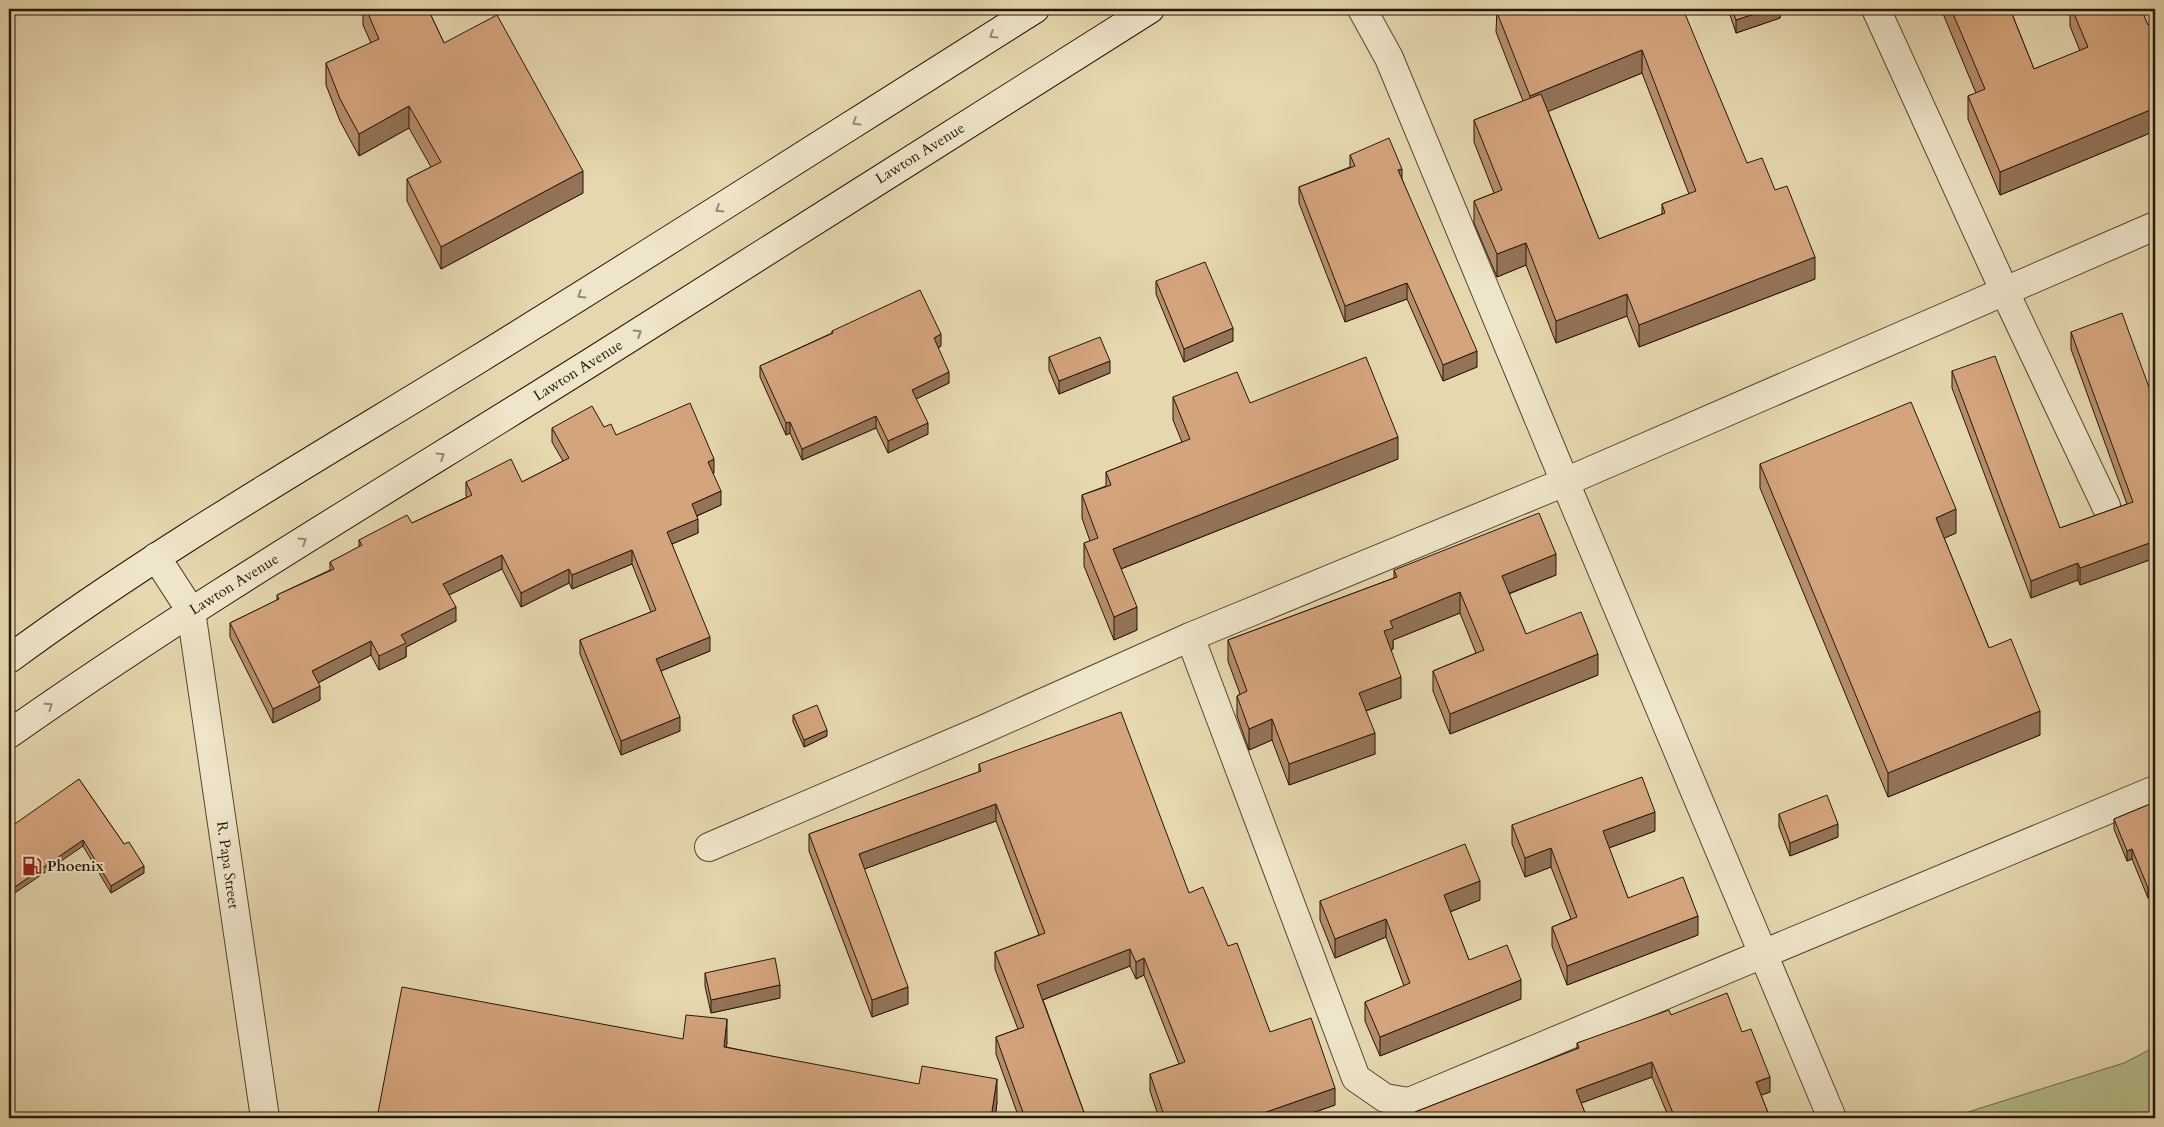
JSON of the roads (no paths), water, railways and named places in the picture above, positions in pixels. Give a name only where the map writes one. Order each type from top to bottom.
[{"type":"street","points":[[9,659],[75,610],[156,557],[564,306],[1035,9]]},
{"type":"street","name":"Lawton Avenue","points":[[9,734],[123,654],[594,360],[1150,9]]},
{"type":"street","points":[[1362,9],[1389,58],[1832,1118]]},
{"type":"street","points":[[1876,9],[2004,290],[2106,506]]},
{"type":"street","points":[[709,847],[982,730],[1190,636],[1565,482],[2155,226]]},
{"type":"street","points":[[156,557],[191,611]]},
{"type":"street","name":"R. Papa Street","points":[[191,611],[265,1118]]},
{"type":"street","points":[[1190,636],[1356,1078],[1385,1098],[1409,1102],[2155,790]]},
{"type":"place","name":"Phoenix","points":[[32,866]]}]
